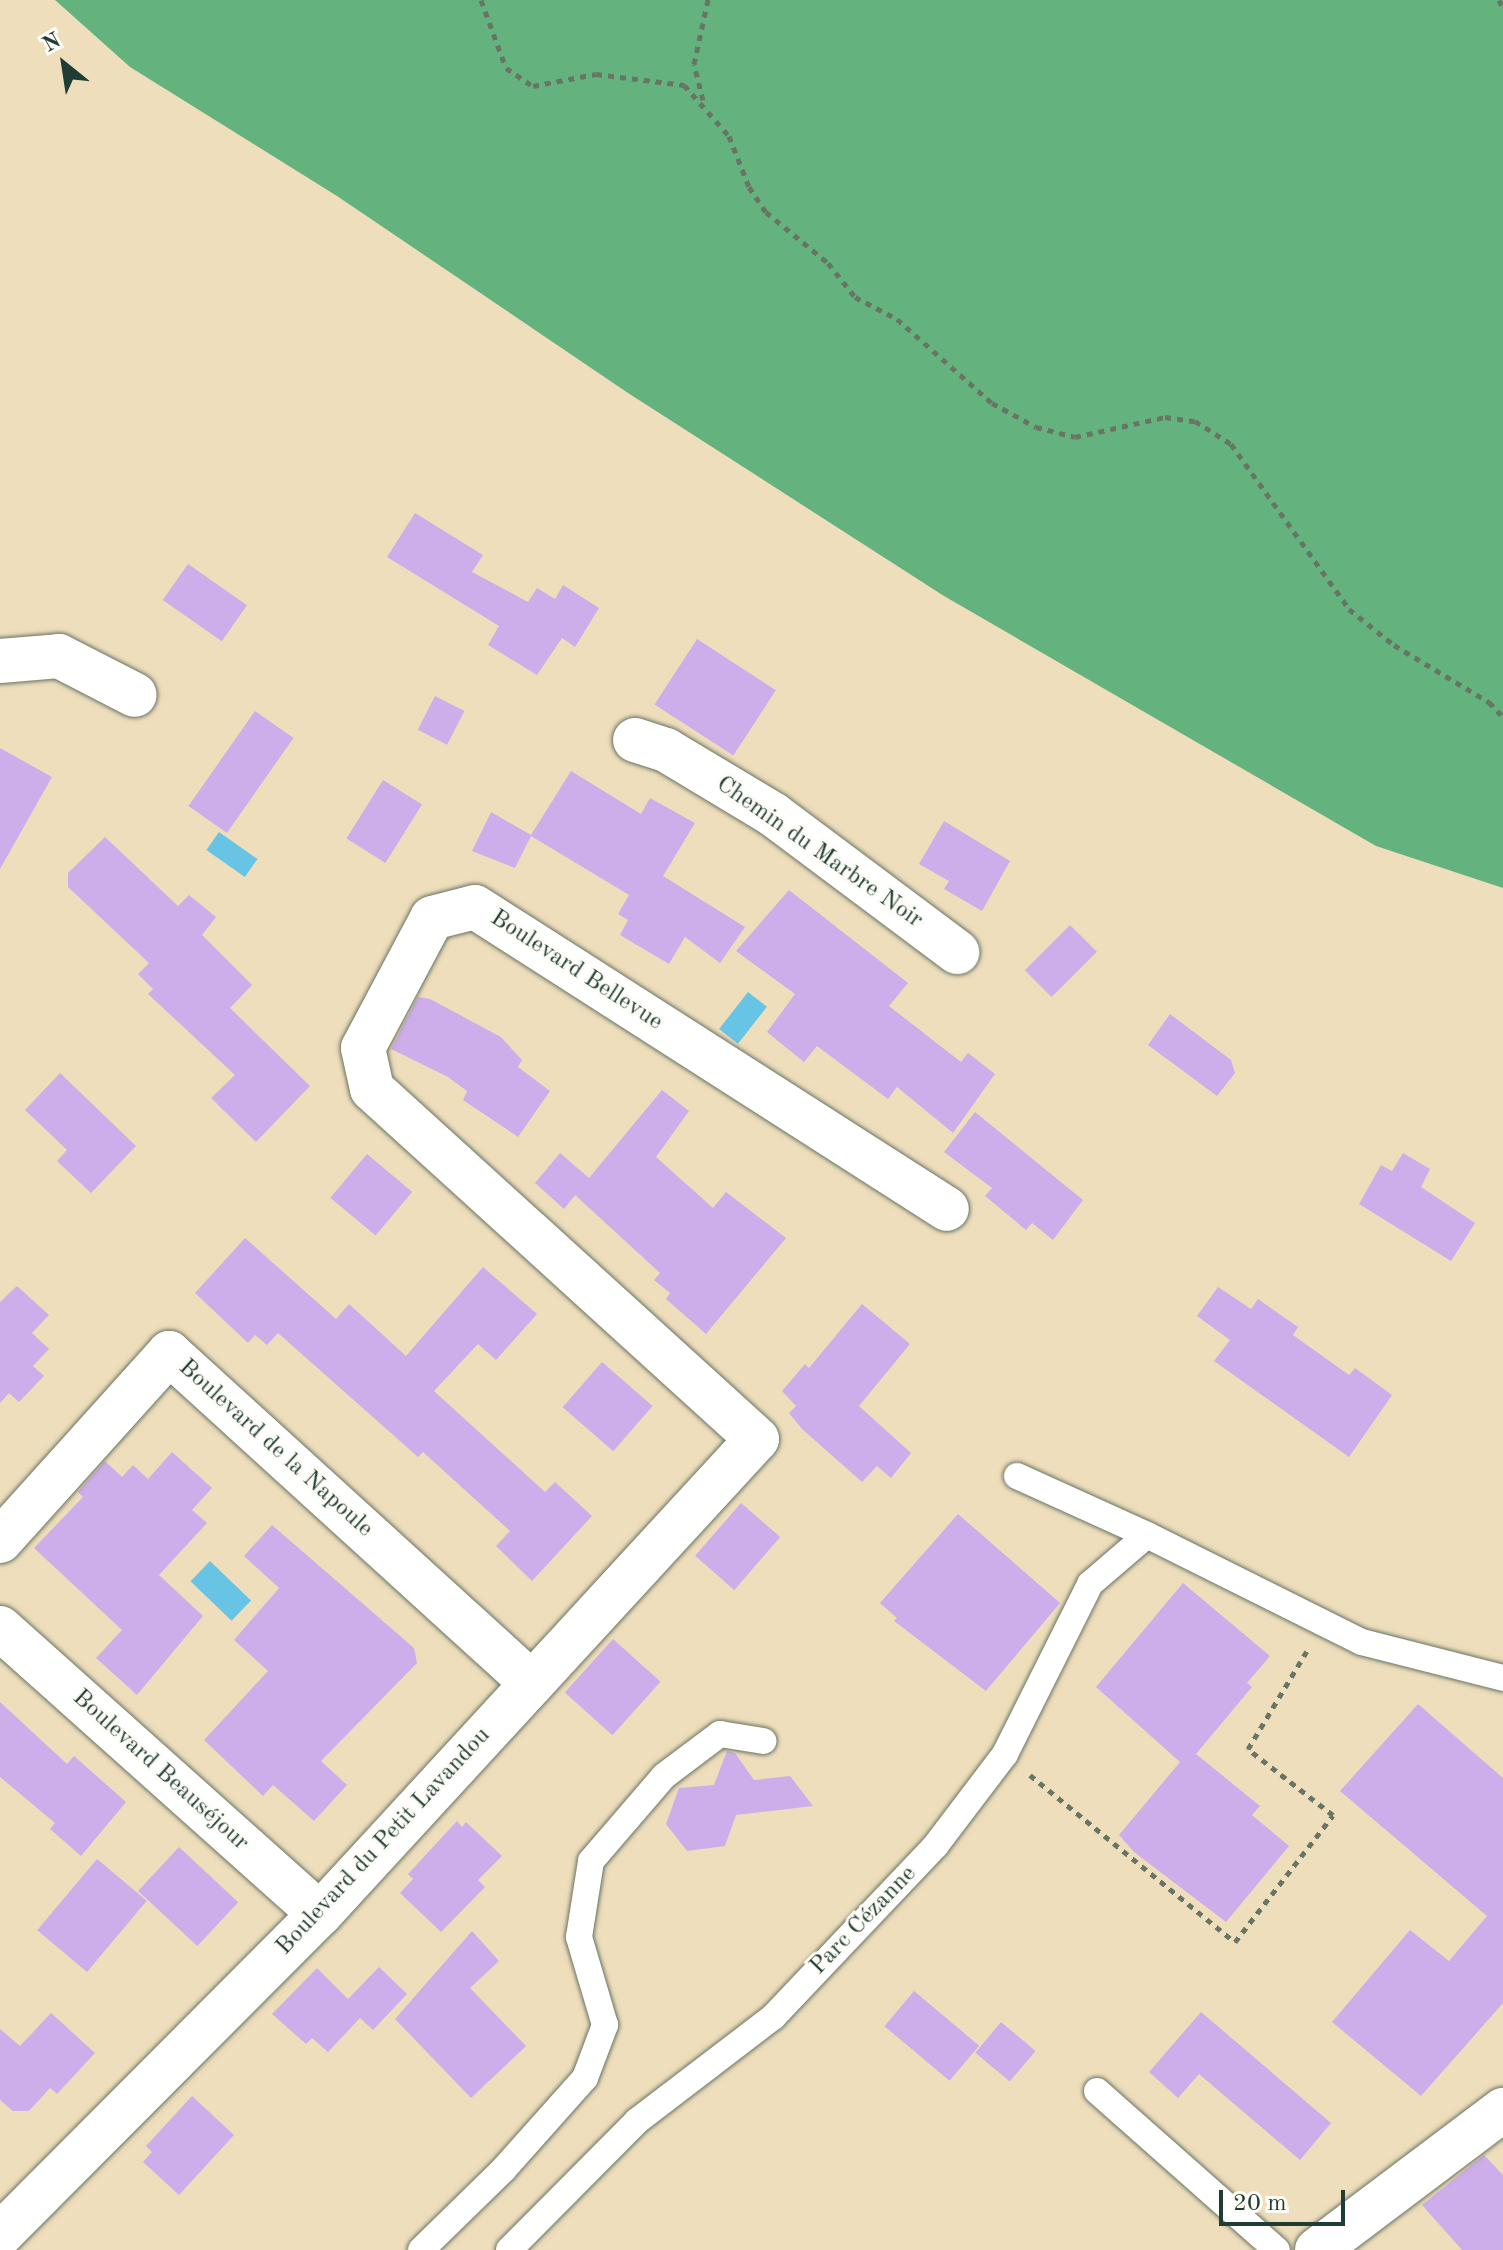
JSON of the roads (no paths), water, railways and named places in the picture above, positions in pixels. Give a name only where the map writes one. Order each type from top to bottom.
[{"type":"street","points":[[0,661],[59,656],[135,695]]},
{"type":"street","name":"Chemin du Marbre Noir","points":[[635,740],[666,750],[774,815],[957,952]]},
{"type":"street","name":"Boulevard Bellevue","points":[[757,1439],[372,1089],[363,1048],[432,918],[475,907],[947,1209]]},
{"type":"street","name":"Boulevard de la Napoule","points":[[0,1541],[169,1353],[532,1683]]},
{"type":"street","name":"Boulevard du Petit Lavandou","points":[[0,2235],[320,1914],[757,1439]]},
{"type":"street","name":"Boulevard Beauséjour","points":[[0,1628],[320,1914]]},
{"type":"street","points":[[1317,2250],[1503,2110]]},
{"type":"lane","points":[[1017,1476],[1147,1535],[1362,1642],[1503,1678]]},
{"type":"lane","name":"Parc Cézanne","points":[[509,2250],[637,2121],[773,2017],[936,1845],[1005,1754],[1090,1584],[1147,1535]]},
{"type":"lane","points":[[421,2250],[503,2170],[585,2078],[605,2025],[579,1937],[591,1861],[664,1776],[720,1734],[763,1741]]},
{"type":"lane","points":[[1097,2091],[1277,2250]]},
{"type":"water","points":[[219,832],[258,859],[245,877],[206,850]]},
{"type":"water","points":[[748,992],[767,1007],[738,1044],[719,1029]]},
{"type":"water","points":[[210,1561],[251,1601],[232,1621],[191,1581]]}]
